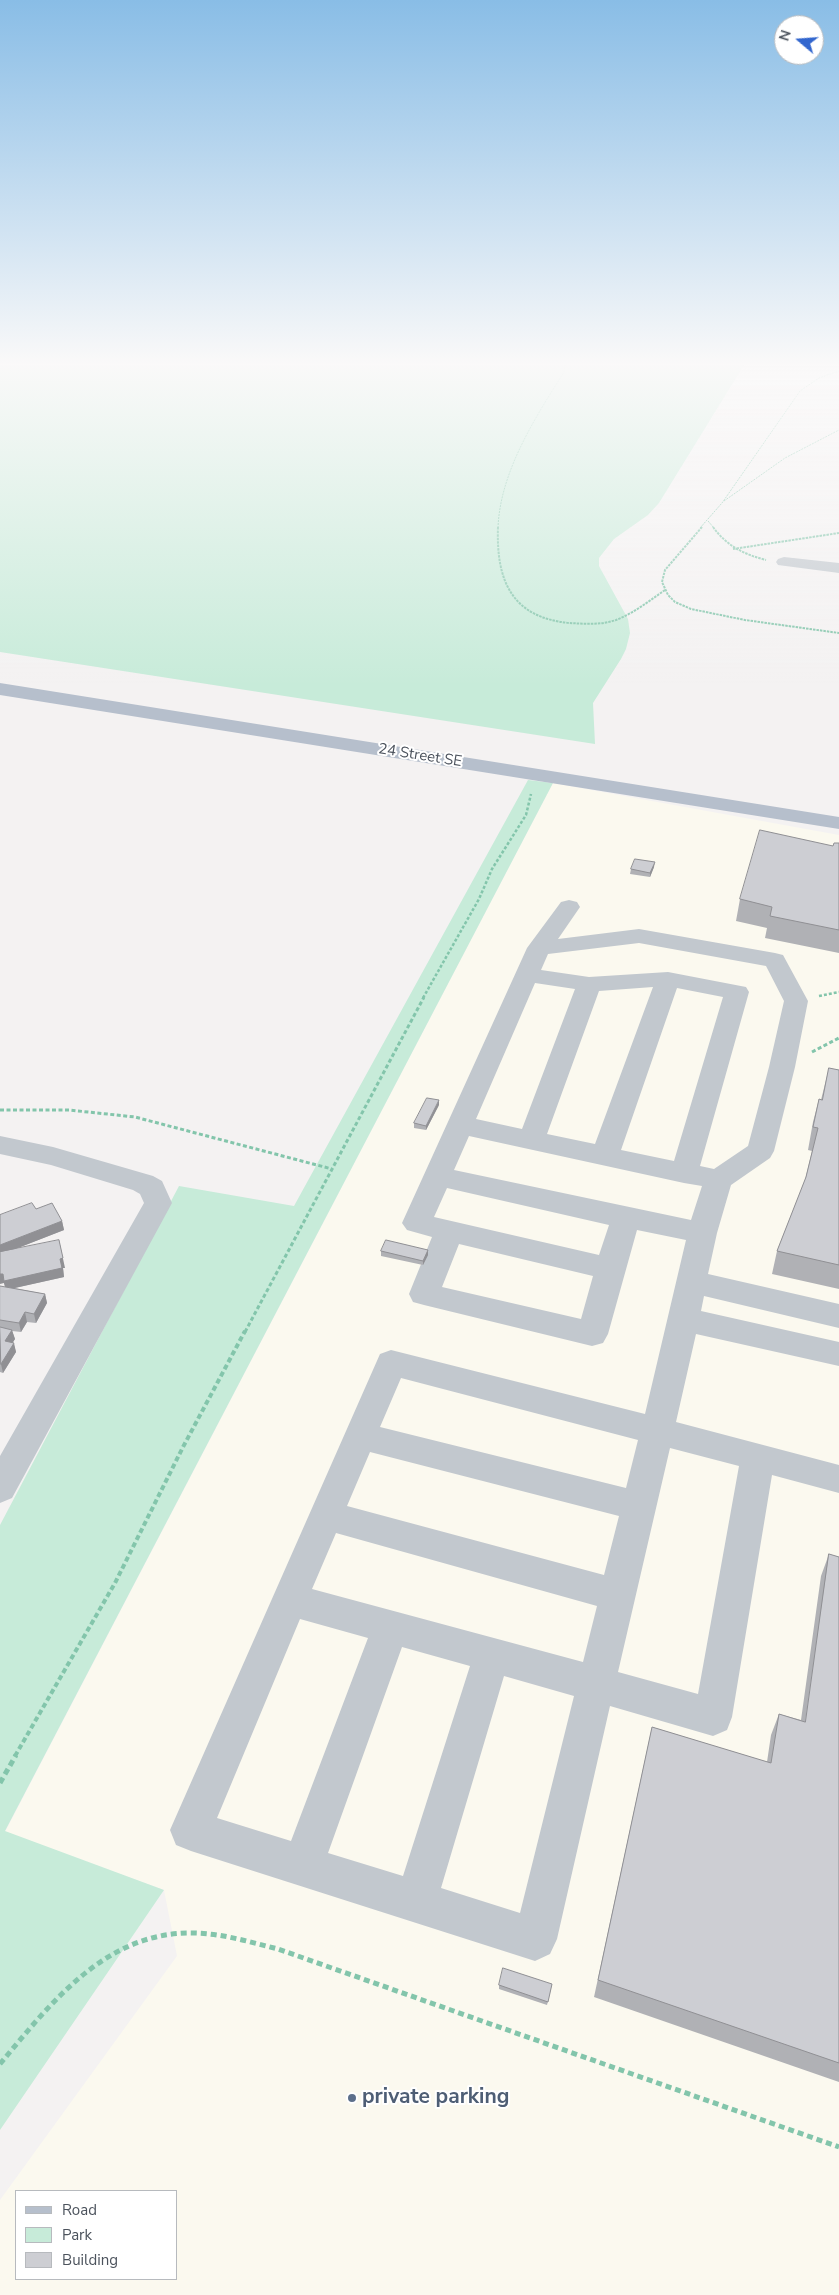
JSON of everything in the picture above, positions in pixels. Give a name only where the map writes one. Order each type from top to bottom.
[{"type":"main road","name":"24 Street SE","points":[[0,671],[494,749]]},
{"type":"main road","name":"24 Street SE","points":[[0,690],[839,823]]},
{"type":"lane","points":[[784,562],[839,568]]},
{"type":"lane","points":[[569,907],[533,962],[417,1223],[610,1268]]},
{"type":"lane","points":[[533,962],[639,936],[775,960],[796,1001],[782,1067],[760,1151],[718,1180],[702,1233],[684,1319],[656,1432],[536,1939],[191,1830],[391,1363],[656,1432],[758,1457],[839,1479]]},
{"type":"lane","points":[[533,962],[588,984],[668,979],[737,992],[684,1173]]},
{"type":"lane","points":[[605,1156],[668,979]]},
{"type":"lane","points":[[531,1140],[588,984]]},
{"type":"lane","points":[[460,1125],[718,1180]]},
{"type":"lane","points":[[0,1145],[53,1156],[143,1183],[152,1188],[158,1203],[0,1488]]},
{"type":"lane","points":[[438,1176],[702,1233]]},
{"type":"lane","points":[[449,1231],[424,1294],[592,1334],[626,1218]]},
{"type":"lane","points":[[692,1282],[839,1316]]},
{"type":"lane","points":[[684,1319],[839,1354]]},
{"type":"lane","points":[[359,1436],[639,1506]]},
{"type":"lane","points":[[290,1599],[713,1717],[758,1457]]},
{"type":"lane","points":[[326,1515],[618,1595]]},
{"type":"lane","points":[[303,1865],[391,1627]]},
{"type":"lane","points":[[416,1901],[492,1655]]},
{"type":"path","points":[[509,472],[500,511],[496,542],[504,581],[512,595],[528,611],[541,618],[561,622],[609,622],[665,590]]},
{"type":"path","points":[[744,472],[708,521],[665,570],[662,577],[665,590],[675,602],[709,614],[839,633]]},
{"type":"path","points":[[722,503],[765,472]]},
{"type":"path","points":[[708,521],[725,544],[735,550],[760,558],[784,562]]},
{"type":"path","points":[[0,1783],[114,1583],[332,1169],[455,939],[479,899],[492,869],[526,815],[528,802],[533,790]]},
{"type":"path","points":[[0,1110],[69,1110],[136,1117],[332,1169]]},
{"type":"path","points":[[0,2064],[60,1996],[102,1959],[147,1940],[190,1933],[226,1936],[278,1949],[839,2147]]},
{"type":"shaded area","points":[[553,783],[839,835],[839,2295],[0,2295],[0,2200],[177,1956],[164,1890],[5,1832]]},
{"type":"green space","points":[[0,472],[678,472],[659,503],[648,515],[614,539],[599,558],[599,566],[628,619],[630,633],[621,659],[593,703],[595,744],[0,652]]},
{"type":"green space","points":[[528,780],[553,783],[5,1831],[164,1890],[0,2130],[0,1525],[179,1186],[294,1206]]},
{"type":"building","points":[[760,830],[833,846],[834,843],[839,843],[839,930],[770,916],[772,907],[740,899]]},
{"type":"building","points":[[635,859],[655,862],[650,873],[631,869]]},
{"type":"building","points":[[829,1068],[839,1070],[839,1265],[777,1251],[806,1177],[818,1128],[813,1127],[819,1099],[822,1100]]},
{"type":"building","points":[[427,1098],[439,1100],[426,1126],[414,1123]]},
{"type":"building","points":[[32,1203],[36,1209],[52,1203],[62,1221],[0,1245],[0,1215]]},
{"type":"building","points":[[59,1240],[63,1258],[60,1259],[62,1268],[4,1281],[3,1274],[0,1274],[0,1252]]},
{"type":"building","points":[[386,1240],[428,1250],[423,1261],[381,1251]]},
{"type":"building","points":[[0,1286],[45,1294],[34,1314],[25,1312],[19,1323],[0,1320]]},
{"type":"building","points":[[0,1327],[12,1330],[5,1341],[14,1343],[1,1364]]},
{"type":"building","points":[[829,1554],[839,1557],[839,2063],[598,1980],[652,1727],[771,1763],[779,1714],[805,1722]]},
{"type":"building","points":[[503,1968],[552,1984],[548,2002],[499,1985]]},
{"type":"place","name":"private parking","points":[[352,2098]]}]
